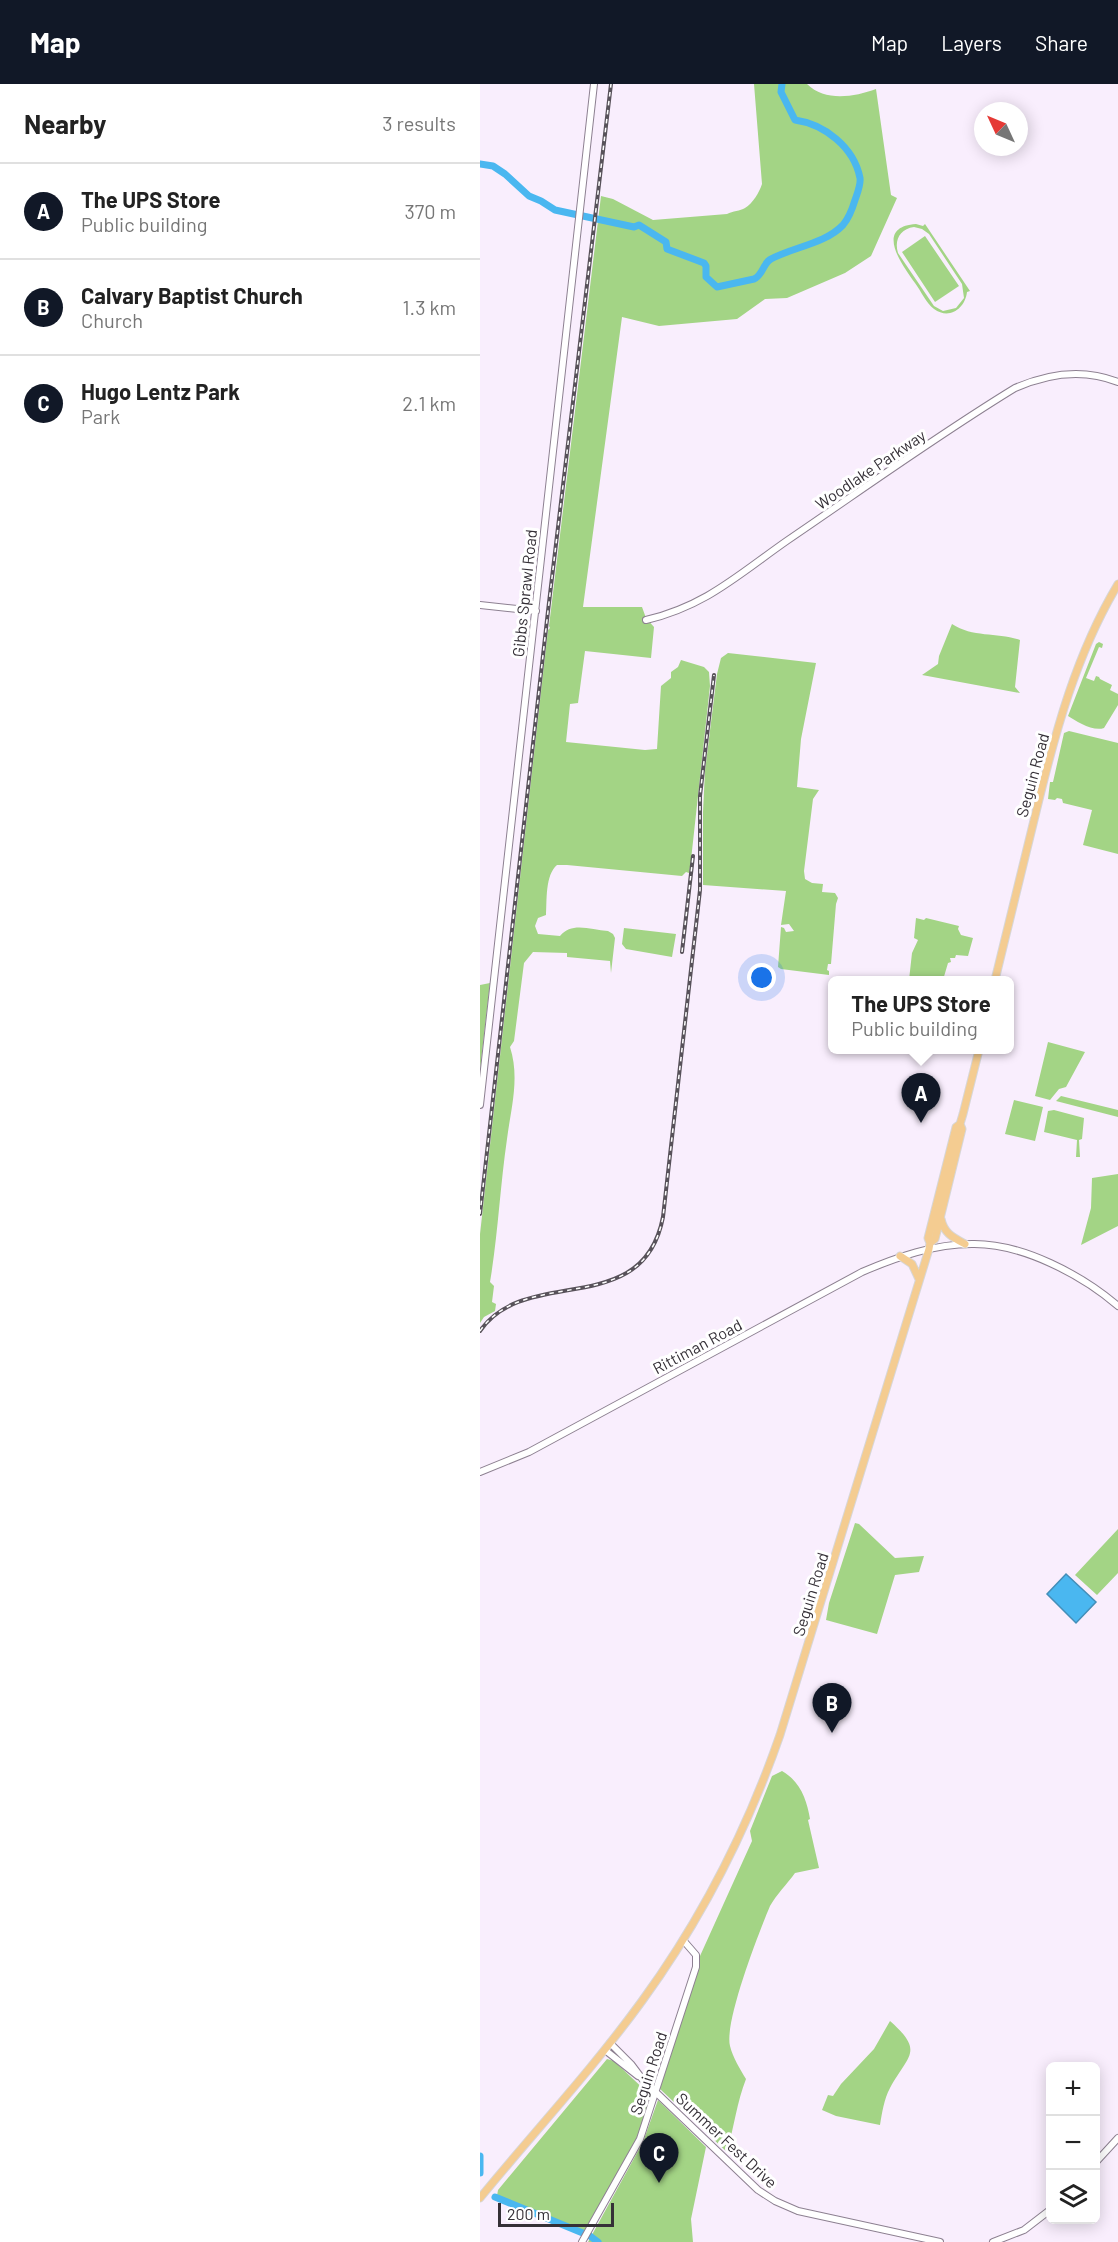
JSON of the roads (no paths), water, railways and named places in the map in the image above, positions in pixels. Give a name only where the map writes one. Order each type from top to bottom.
[{"type":"main road","name":"Gibbs Sprawl Road","points":[[480,1105],[594,84]]},
{"type":"main road","name":"Woodlake Parkway","points":[[646,620],[683,610],[716,592],[804,529],[1015,388],[1041,378],[1070,373],[1102,376],[1118,382]]},
{"type":"main road","name":"Seguin Road","points":[[996,976],[1043,783],[1061,719],[1084,652],[1118,584]]},
{"type":"main road","points":[[480,605],[536,611]]},
{"type":"main road","name":"Seguin Road","points":[[930,1246],[928,1238],[956,1127],[960,1124],[978,1054]]},
{"type":"main road","name":"Seguin Road","points":[[480,2198],[608,2046],[642,2001],[683,1940],[732,1853],[775,1751],[919,1280],[930,1246],[935,1239],[962,1129],[960,1124]]},
{"type":"main road","points":[[941,1216],[946,1232],[964,1244]]},
{"type":"main road","name":"Rittiman Road","points":[[480,1472],[529,1452],[853,1277],[900,1256],[930,1246],[964,1244],[1010,1250],[1057,1266],[1087,1283],[1118,1306]]},
{"type":"main road","points":[[900,1256],[914,1266],[919,1280]]},
{"type":"main road","name":"Seguin Road","points":[[583,2241],[637,2145],[656,2093],[696,1967],[696,1955],[683,1940]]},
{"type":"main road","name":"Summer Fest Drive","points":[[608,2046],[631,2064],[656,2093],[758,2190],[775,2201],[798,2211],[939,2242]]},
{"type":"main road","points":[[1100,2157],[1118,2138]]},
{"type":"main road","points":[[993,2242],[1024,2230],[1046,2213]]},
{"type":"water","points":[[1066,1574],[1096,1602],[1076,1623],[1047,1594]]},
{"type":"waterway","points":[[480,164],[493,166],[529,196],[555,210],[634,227],[639,225],[666,242],[667,249],[704,263],[706,277],[717,287],[754,279],[771,259],[827,237],[843,225],[860,184],[857,167],[851,156],[836,139],[817,126],[795,120],[781,92],[782,84]]},
{"type":"waterway","points":[[480,2156],[480,2173]]},
{"type":"waterway","points":[[495,2197],[590,2236],[598,2242]]},
{"type":"railway","points":[[480,1214],[548,611],[611,84]]},
{"type":"railway","points":[[480,1331],[500,1311],[525,1300],[608,1281],[632,1269],[651,1249],[663,1217],[700,890],[700,796],[714,675]]},
{"type":"railway","points":[[682,952],[693,856]]},
{"type":"place","name":"The UPS Store","points":[[921,1123]]},
{"type":"place","name":"Calvary Baptist Church","points":[[832,1733]]},
{"type":"place","name":"Hugo Lentz Park","points":[[659,2183]]}]
